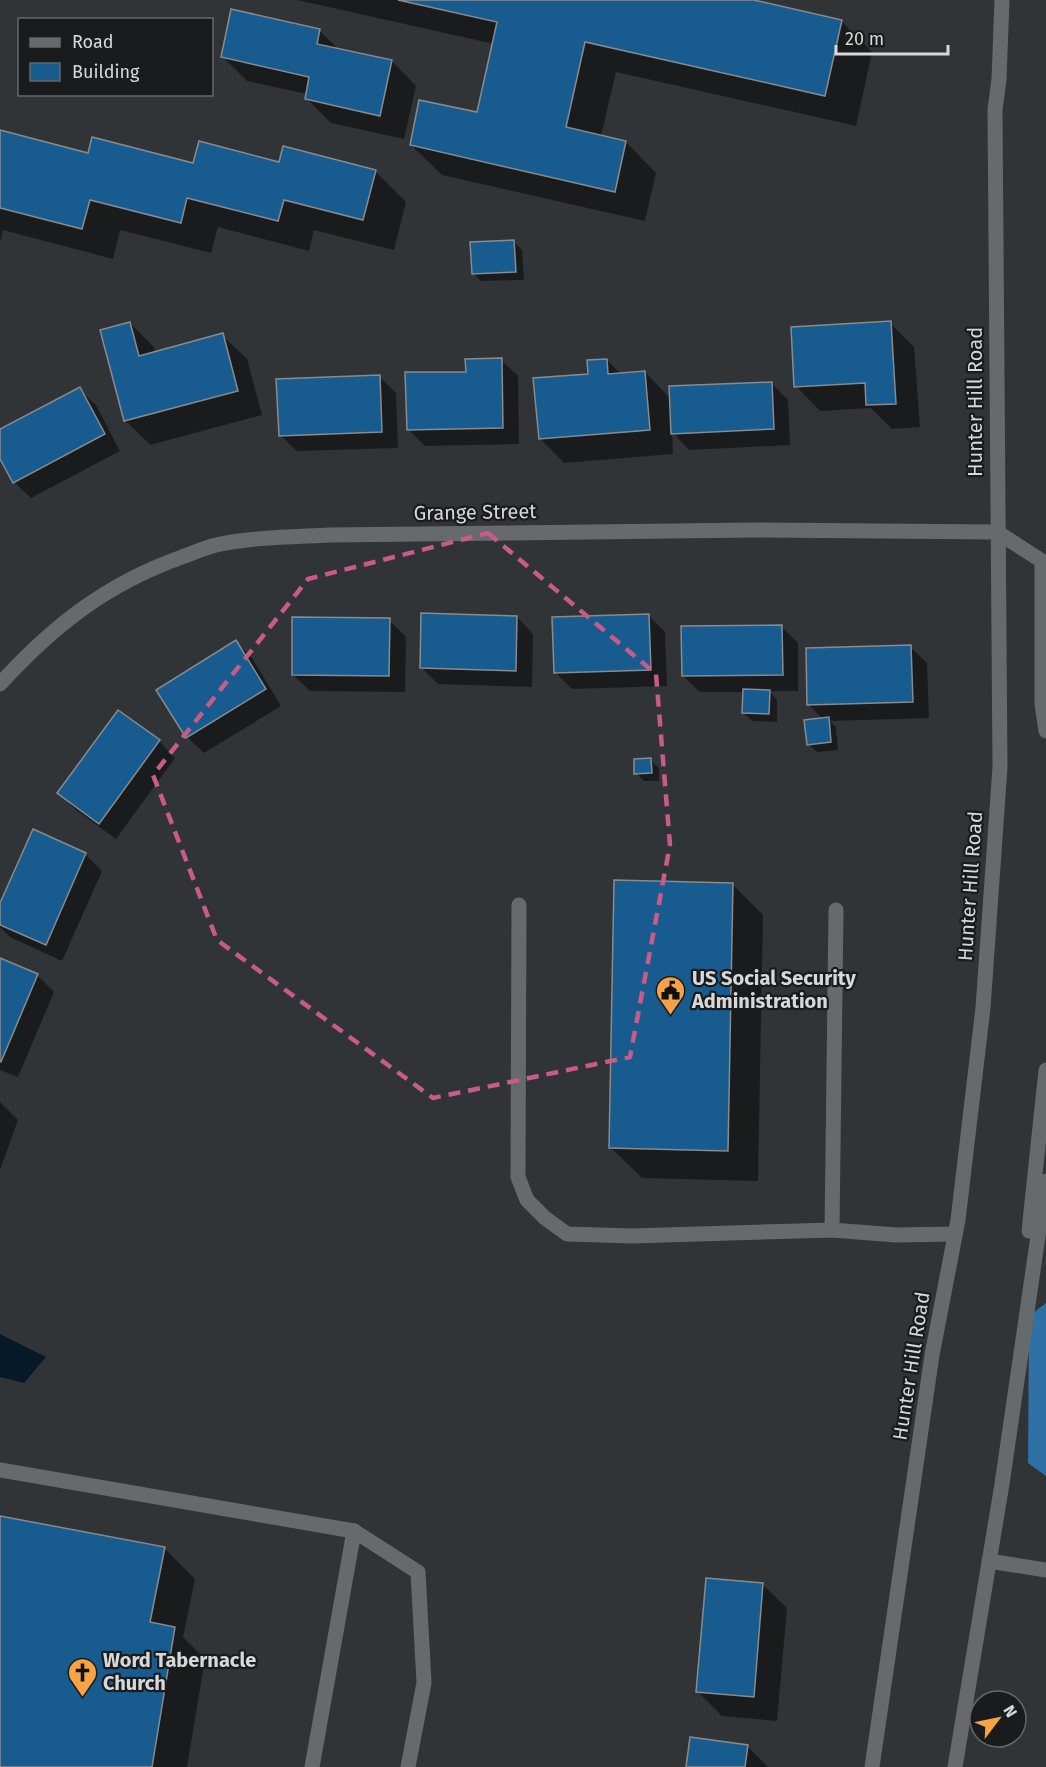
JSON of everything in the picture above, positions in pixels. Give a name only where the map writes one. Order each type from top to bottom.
[{"type":"street","name":"Hunter Hill Road","points":[[872,1767],[932,1355],[955,1234],[983,1008],[1000,767],[995,110],[1002,0]]},
{"type":"street","name":"Grange Street","points":[[0,684],[67,618],[104,595],[161,565],[216,545],[276,537],[330,535],[754,530],[997,532]]},
{"type":"street","points":[[997,532],[1042,561],[1042,704],[1046,731]]},
{"type":"street","points":[[519,905],[518,1177],[527,1200],[545,1218],[567,1234],[632,1236],[832,1230],[896,1235],[955,1234]]},
{"type":"street","points":[[832,1230],[836,910]]},
{"type":"street","points":[[1002,1484],[1046,1070]]},
{"type":"street","points":[[955,1767],[1002,1484],[1046,1181]]},
{"type":"street","points":[[0,1470],[354,1531],[418,1572],[424,1683],[408,1767]]},
{"type":"street","points":[[312,1767],[354,1531]]},
{"type":"street","points":[[989,1561],[1046,1570]]},
{"type":"highlighted area","points":[[488,533],[656,674],[670,845],[630,1057],[433,1098],[217,940],[153,775],[308,579]]},
{"type":"shaded area","points":[[1046,1303],[1046,1476],[1028,1463],[1029,1316]]},
{"type":"shaded area","points":[[0,1334],[46,1357],[24,1383],[0,1377]]},
{"type":"building","points":[[398,0],[754,0],[842,20],[825,96],[585,42],[566,127],[626,141],[615,192],[410,145],[419,100],[477,112],[497,22]]},
{"type":"building","points":[[231,9],[320,29],[317,44],[392,60],[380,116],[305,99],[309,77],[221,57]]},
{"type":"building","points":[[0,130],[88,153],[92,137],[193,163],[199,141],[279,162],[283,146],[376,170],[363,220],[284,200],[278,221],[187,198],[181,223],[90,200],[82,229],[0,208]]},
{"type":"building","points":[[514,240],[516,272],[472,274],[470,242]]},
{"type":"building","points":[[891,321],[896,404],[866,405],[865,383],[794,387],[791,327]]},
{"type":"building","points":[[130,322],[139,356],[223,333],[238,391],[124,421],[100,330]]},
{"type":"building","points":[[502,358],[503,428],[407,430],[405,372],[466,372],[465,359]]},
{"type":"building","points":[[607,359],[608,374],[645,371],[650,430],[539,439],[533,378],[588,374],[587,360]]},
{"type":"building","points":[[380,375],[382,432],[279,436],[276,379]]},
{"type":"building","points":[[772,382],[774,429],[671,434],[669,386]]},
{"type":"building","points":[[80,387],[105,434],[13,483],[0,459],[0,429]]},
{"type":"building","points":[[421,613],[517,616],[516,671],[420,668]]},
{"type":"building","points":[[649,614],[651,670],[554,673],[552,617]]},
{"type":"building","points":[[292,617],[390,618],[389,676],[292,675]]},
{"type":"building","points":[[782,625],[783,675],[682,676],[681,626]]},
{"type":"building","points":[[236,640],[266,689],[186,738],[156,690]]},
{"type":"building","points":[[911,645],[913,702],[807,705],[806,648]]},
{"type":"building","points":[[743,689],[770,690],[769,714],[742,713]]},
{"type":"building","points":[[118,710],[160,740],[99,824],[57,793]]},
{"type":"building","points":[[829,717],[831,742],[807,745],[804,720]]},
{"type":"building","points":[[651,758],[652,773],[634,774],[634,759]]},
{"type":"building","points":[[33,829],[86,853],[46,945],[0,925],[0,903]]},
{"type":"building","name":"US Social Security Administration","points":[[614,880],[733,883],[728,1151],[609,1148]]},
{"type":"building","points":[[0,958],[38,974],[1,1062],[0,1061]]},
{"type":"building","name":"Word Tabernacle Church","points":[[0,1516],[165,1547],[150,1622],[175,1627],[152,1767],[0,1767]]},
{"type":"building","points":[[706,1578],[763,1583],[754,1697],[696,1692]]},
{"type":"building","points":[[690,1737],[748,1745],[745,1767],[686,1767]]},
{"type":"place","name":"US Social Security Administration","points":[[671,1016]]},
{"type":"place","name":"Word Tabernacle Church","points":[[82,1698]]}]
